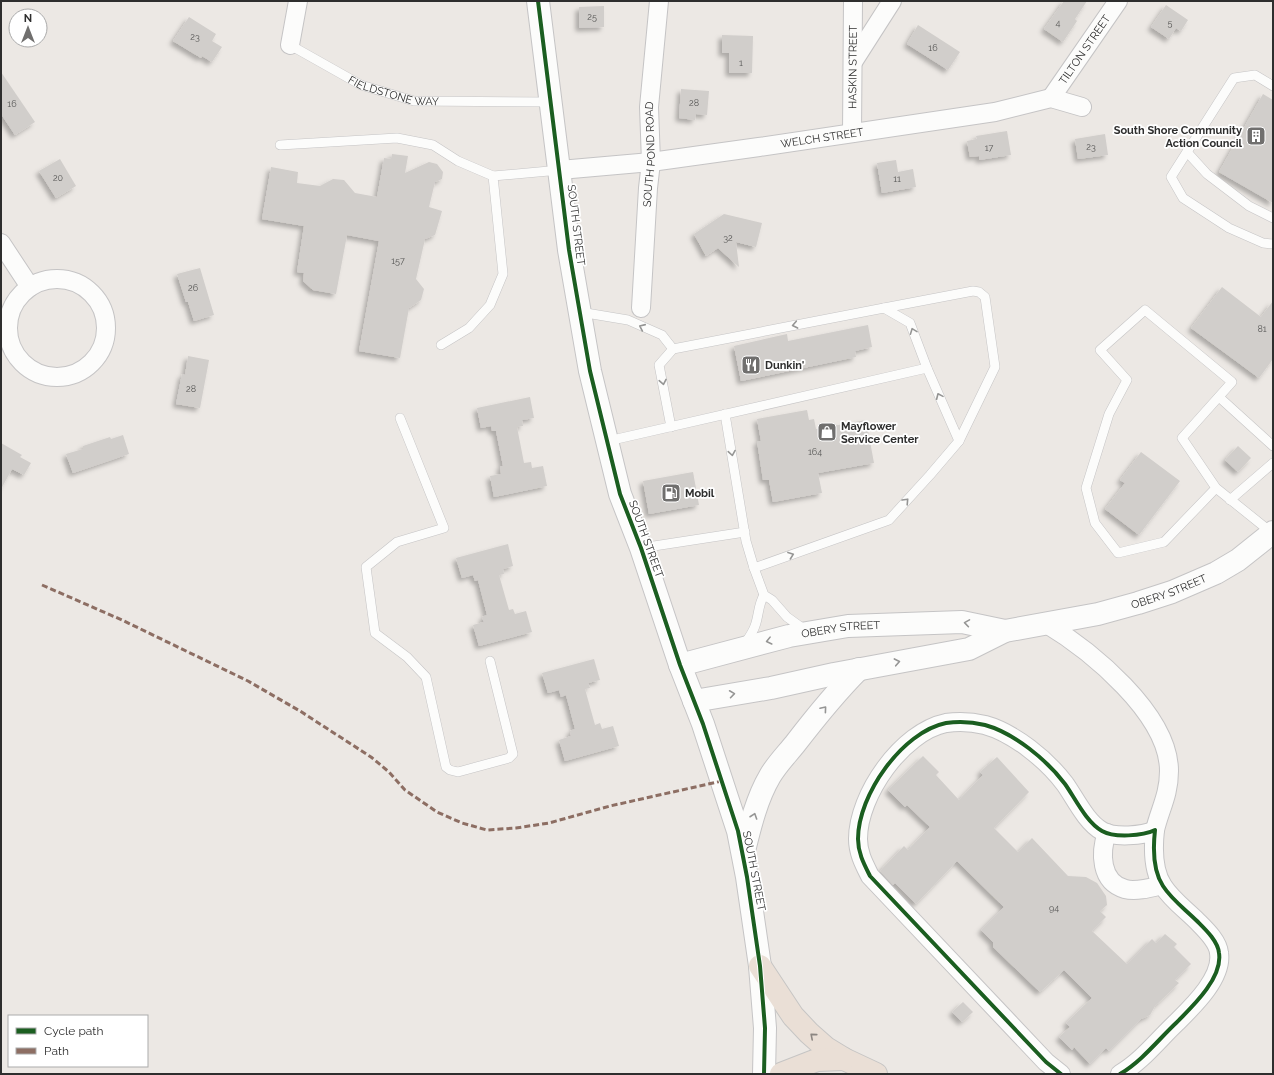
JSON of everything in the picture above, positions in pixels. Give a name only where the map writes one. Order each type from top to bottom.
[{"type":"highway","points":[[760,966],[796,1021],[818,1041],[844,1059],[876,1074]]},
{"type":"highway","points":[[781,1074],[817,1060],[844,1059]]},
{"type":"main road","name":"SOUTH STREET","points":[[538,1],[568,242],[590,371],[620,494],[731,807],[743,854],[755,922],[764,1007],[764,1074]]},
{"type":"main road","name":"OBERY STREET","points":[[694,700],[771,688],[859,669],[969,649],[1005,631],[1120,609],[1178,590],[1216,573],[1238,560],[1273,533]]},
{"type":"main road","name":"OBERY STREET","points":[[680,665],[808,632],[848,626],[962,622],[1005,631]]},
{"type":"main road","points":[[743,854],[757,807],[764,787],[770,776],[816,718],[859,669]]},
{"type":"street","name":"FIELDSTONE WAY","points":[[290,45],[298,1]]},
{"type":"street","name":"SOUTH POND ROAD","points":[[641,308],[648,188],[652,162],[649,107],[658,1]]},
{"type":"street","name":"HASKIN STREET","points":[[852,133],[853,1]]},
{"type":"street","points":[[853,62],[892,1]]},
{"type":"street","name":"TILTON STREET","points":[[1051,98],[1118,1]]},
{"type":"street","name":"WELCH STREET","points":[[560,170],[652,162],[852,133],[995,112],[1051,98]]},
{"type":"street","points":[[1051,98],[1082,107]]},
{"type":"street","points":[[1,243],[30,287]]},
{"type":"street","points":[[61,279],[77,283],[90,292],[97,301],[106,320],[105,336],[100,352],[90,365],[76,373],[60,377],[44,375],[29,369],[17,358],[10,343],[7,328],[10,312],[18,297],[30,287],[45,280],[61,279]]},
{"type":"street","points":[[1044,623],[1071,640],[1103,666],[1142,706],[1158,732],[1168,756],[1169,771],[1165,801],[1155,830],[1154,847],[1157,873],[1162,885],[1172,898],[1197,921],[1215,942],[1219,952],[1218,966],[1204,994],[1143,1056],[1120,1074]]},
{"type":"street","points":[[1061,1074],[1046,1062],[870,876],[860,852],[858,839],[860,825],[868,798],[883,771],[902,750],[923,733],[946,724],[959,722],[973,723],[1001,731],[1026,747],[1055,772],[1095,826],[1107,833],[1115,835],[1141,834],[1155,830]]},
{"type":"street","points":[[1107,833],[1102,850],[1102,860],[1106,872],[1113,882],[1124,889],[1132,890],[1162,885]]},
{"type":"lane","name":"FIELDSTONE WAY","points":[[290,45],[361,84],[414,101],[551,102]]},
{"type":"lane","points":[[1273,86],[1254,75],[1234,78],[1171,177],[1183,198],[1229,228],[1264,243],[1273,244]]},
{"type":"lane","points":[[280,145],[397,138],[433,145],[458,161],[493,176],[560,170]]},
{"type":"lane","points":[[1187,152],[1207,174],[1248,206],[1273,218]]},
{"type":"lane","points":[[441,346],[469,328],[490,305],[503,274],[493,176]]},
{"type":"lane","points":[[671,427],[659,365],[673,349],[972,290],[979,292],[985,297],[996,367],[959,441],[889,520],[754,568]]},
{"type":"lane","points":[[884,308],[910,323],[927,368],[959,441]]},
{"type":"lane","points":[[1216,488],[1164,542],[1118,553],[1095,523],[1086,488],[1108,414],[1128,380],[1100,350],[1145,310],[1232,382],[1182,438],[1216,488],[1273,533]]},
{"type":"lane","points":[[580,312],[628,320],[662,335],[673,349]]},
{"type":"lane","points":[[608,441],[927,368]]},
{"type":"lane","points":[[1219,397],[1273,446]]},
{"type":"lane","points":[[725,414],[746,537],[754,568],[764,595],[772,600],[787,617],[808,632]]},
{"type":"lane","points":[[400,418],[444,528],[397,542],[366,567],[375,633],[407,657],[426,677],[446,766],[450,770],[458,772],[509,758],[513,754],[490,661]]},
{"type":"lane","points":[[1230,500],[1273,463]]},
{"type":"lane","points":[[640,548],[746,537]]},
{"type":"lane","points":[[742,648],[755,628],[759,614],[759,603],[764,595]]},
{"type":"building","points":[[1064,1],[1087,1],[1075,19],[1077,21],[1063,42],[1044,29]]},
{"type":"building","points":[[1166,5],[1188,20],[1181,31],[1176,28],[1169,39],[1151,27]]},
{"type":"building","points":[[604,6],[604,27],[579,28],[579,7]]},
{"type":"building","points":[[189,17],[216,34],[212,41],[222,47],[212,62],[202,56],[201,58],[173,41]]},
{"type":"building","points":[[918,25],[960,52],[948,70],[907,44]]},
{"type":"building","points":[[722,35],[753,36],[752,73],[729,73],[729,53],[722,53]]},
{"type":"building","points":[[1,72],[35,122],[15,135],[1,114]]},
{"type":"building","points":[[681,89],[709,91],[707,115],[696,114],[695,120],[679,118]]},
{"type":"building","name":"South Shore Community Action Council","points":[[1263,94],[1273,100],[1273,203],[1219,172]]},
{"type":"building","points":[[1007,131],[1011,155],[979,160],[979,156],[970,157],[967,141],[977,139],[976,136]]},
{"type":"building","points":[[1105,134],[1108,155],[1078,159],[1075,139]]},
{"type":"building","points":[[392,154],[408,156],[405,173],[429,162],[437,164],[443,172],[442,179],[435,182],[429,207],[442,211],[435,235],[425,239],[416,279],[424,289],[421,300],[409,308],[400,358],[359,351],[379,241],[347,235],[336,294],[313,290],[303,281],[304,273],[297,272],[304,226],[262,219],[271,167],[298,172],[297,183],[320,186],[333,179],[344,180],[355,193],[377,197],[384,158],[391,159]]},
{"type":"building","points":[[60,159],[76,186],[56,198],[39,171]]},
{"type":"building","points":[[896,160],[898,172],[913,169],[916,187],[882,193],[877,163]]},
{"type":"building","points":[[724,214],[762,223],[756,247],[736,242],[739,267],[718,248],[706,256],[694,234]]},
{"type":"building","points":[[200,268],[214,315],[194,321],[177,274]]},
{"type":"building","points":[[1222,287],[1261,317],[1273,301],[1273,359],[1259,378],[1191,328]]},
{"type":"building","points":[[868,325],[872,347],[855,351],[856,357],[741,381],[734,346],[787,334],[788,341]]},
{"type":"building","points":[[188,356],[209,360],[200,408],[176,404],[182,374],[185,375]]},
{"type":"building","points":[[530,397],[534,418],[522,420],[523,426],[517,427],[524,463],[531,462],[532,468],[543,466],[547,486],[494,497],[490,476],[501,474],[500,466],[503,466],[496,431],[492,431],[491,426],[481,428],[477,408]]},
{"type":"building","points":[[807,410],[809,420],[814,419],[816,429],[866,420],[874,463],[818,473],[822,493],[773,502],[769,480],[763,480],[757,441],[761,441],[757,419]]},
{"type":"building","points":[[123,435],[129,454],[73,473],[66,454],[83,449],[83,446],[110,437],[111,439]]},
{"type":"building","points":[[1,443],[22,455],[20,457],[31,463],[24,475],[12,469],[1,489]]},
{"type":"building","points":[[1238,446],[1251,458],[1238,472],[1225,460]]},
{"type":"building","points":[[1141,452],[1180,481],[1139,535],[1105,509],[1125,483],[1120,480]]},
{"type":"building","name":"Mobil","points":[[693,472],[699,505],[649,514],[643,481]]},
{"type":"building","points":[[508,544],[513,566],[503,569],[504,574],[499,575],[509,610],[513,609],[515,614],[526,611],[532,632],[479,646],[473,625],[484,622],[482,617],[487,615],[478,580],[475,581],[473,575],[462,578],[456,558]]},
{"type":"building","points":[[594,659],[600,680],[588,683],[590,688],[585,689],[595,725],[600,723],[602,729],[613,726],[619,746],[565,761],[559,740],[571,736],[570,731],[575,729],[566,695],[561,697],[559,690],[548,693],[542,673]]},
{"type":"building","points":[[923,756],[939,772],[936,775],[959,800],[983,775],[980,772],[997,757],[1029,792],[994,828],[1018,852],[1032,838],[1068,876],[1086,877],[1097,883],[1106,896],[1107,905],[1100,911],[1106,917],[1092,931],[1127,964],[1152,939],[1156,943],[1165,934],[1177,944],[1174,947],[1191,964],[1175,980],[1179,983],[1155,1006],[1150,1015],[1141,1019],[1109,1051],[1106,1048],[1090,1064],[1074,1047],[1072,1050],[1059,1037],[1070,1027],[1066,1023],[1092,998],[1064,970],[1040,992],[993,947],[993,942],[981,930],[1004,907],[957,861],[916,904],[895,883],[893,885],[880,871],[904,846],[908,850],[930,827],[907,805],[905,807],[888,790]]},
{"type":"building","points":[[963,1002],[973,1012],[962,1022],[952,1012]]},
{"type":"marked path","points":[[42,585],[122,620],[248,681],[300,711],[371,757],[389,772],[405,790],[437,812],[462,823],[487,830],[516,828],[549,823],[610,806],[722,781]]},
{"type":"cycle path","points":[[538,1],[569,250],[590,371],[620,494],[641,548],[680,665],[703,724],[738,831],[747,877],[760,966],[765,1028],[764,1074]]},
{"type":"cycle path","points":[[1061,1074],[1046,1062],[870,876],[859,849],[858,839],[860,822],[874,785],[899,752],[914,739],[930,729],[946,723],[961,722],[985,725],[1007,734],[1029,748],[1058,775],[1086,816],[1102,831],[1114,835],[1128,835],[1143,834],[1155,830],[1154,859],[1157,873],[1163,886],[1170,896],[1204,928],[1216,944],[1219,953],[1219,963],[1216,972],[1205,991],[1143,1057],[1120,1074]]},
{"type":"place","name":"South Shore Community Action Council","points":[[1256,136]]},
{"type":"place","name":"Dunkin'","points":[[751,365]]},
{"type":"place","name":"Mayflower Service Center","points":[[827,432]]},
{"type":"place","name":"Mobil","points":[[671,493]]}]
